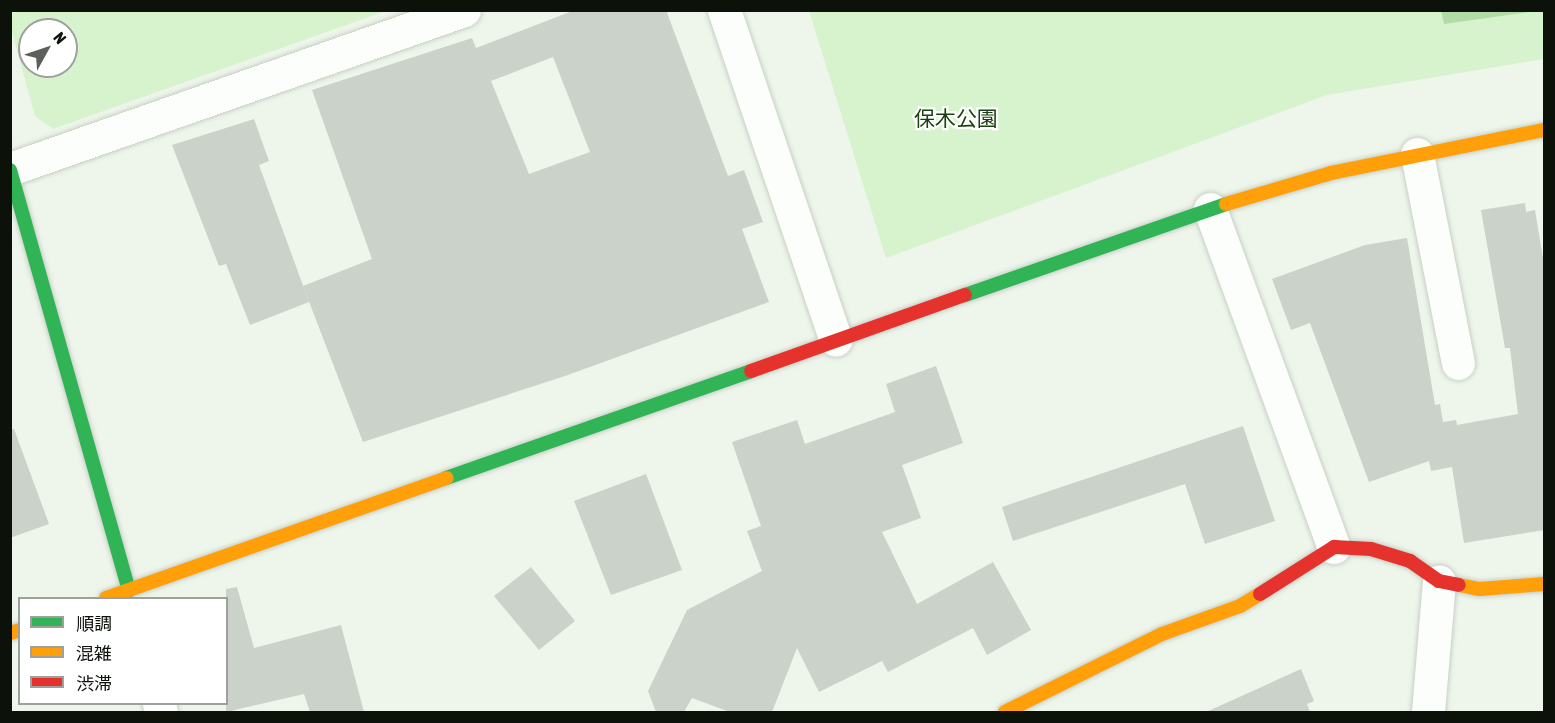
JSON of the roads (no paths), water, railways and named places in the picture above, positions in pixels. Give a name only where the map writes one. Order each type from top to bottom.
[{"type":"street","points":[[464,10],[10,170],[122,596],[836,340],[1210,209],[1331,173],[1545,130]]},
{"type":"street","points":[[724,10],[836,340]]},
{"type":"street","points":[[1417,154],[1458,363]]},
{"type":"street","points":[[1210,209],[1334,547]]},
{"type":"street","points":[[1005,712],[1162,634],[1240,606],[1334,547],[1371,549],[1410,561],[1439,581],[1480,589],[1545,584]]},
{"type":"street","points":[[1428,712],[1439,581]]},
{"type":"park label","name":"保木公園","points":[[956,118]]}]
